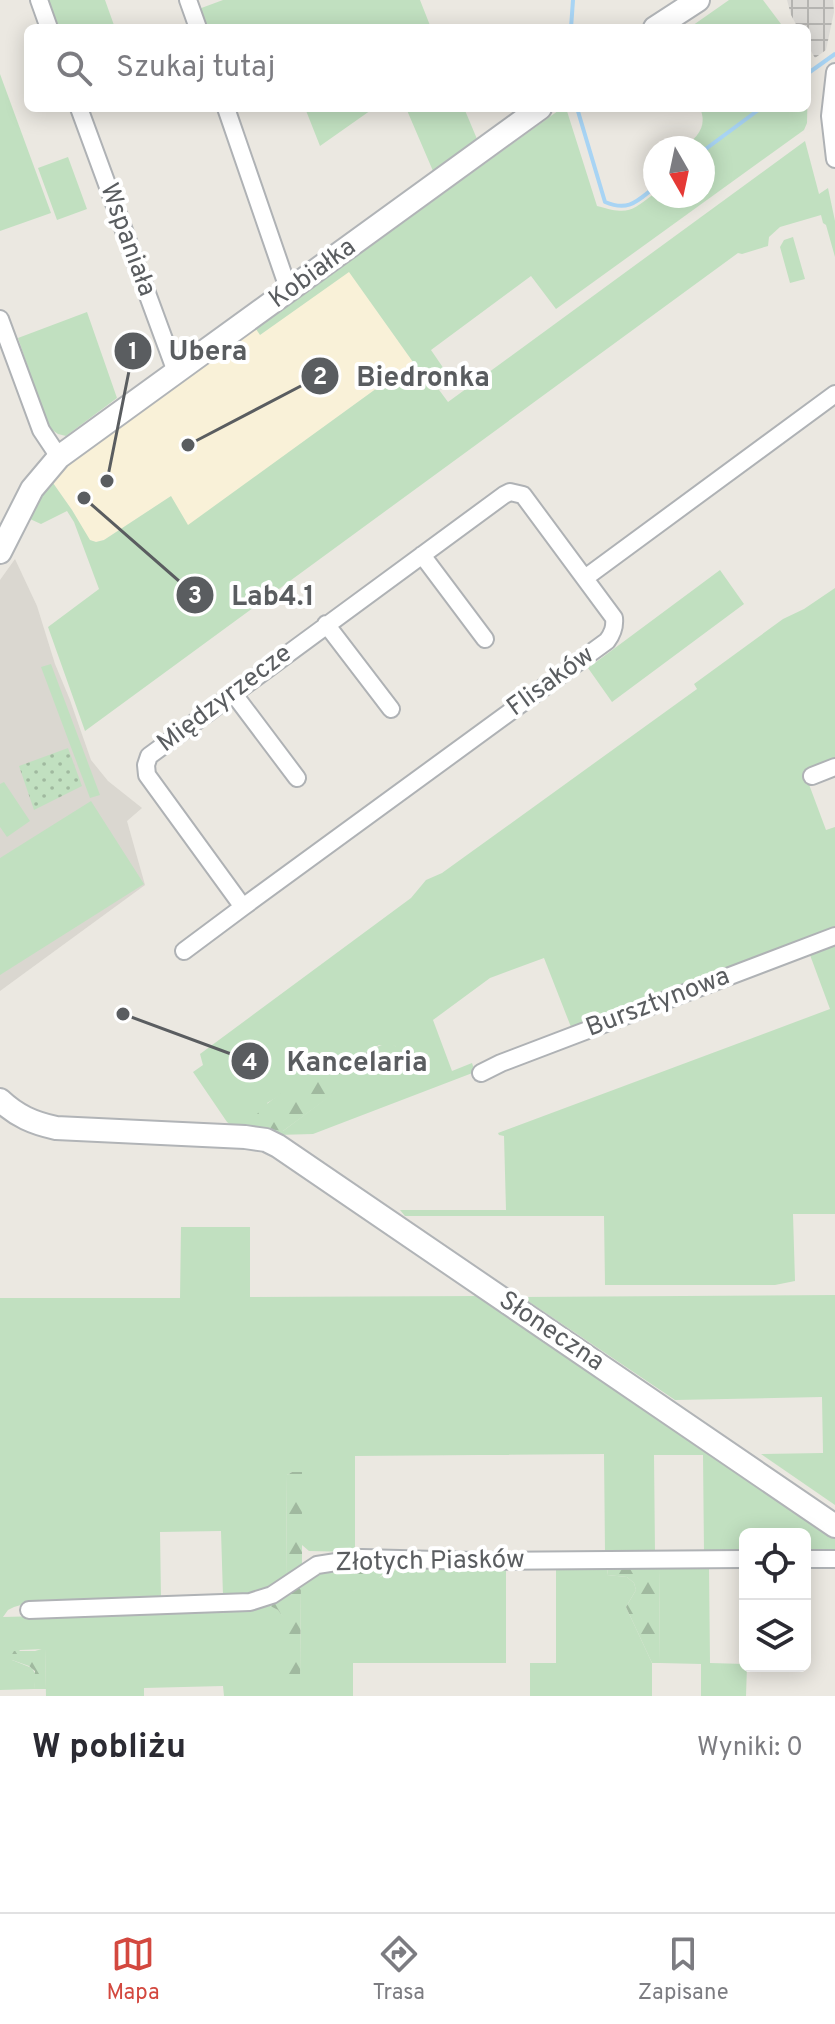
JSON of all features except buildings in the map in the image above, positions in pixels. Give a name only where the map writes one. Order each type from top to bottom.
[{"type":"street","points":[[39,0],[48,24]]},
{"type":"street","points":[[188,0],[197,24]]},
{"type":"street","points":[[661,24],[698,0]]},
{"type":"street","points":[[834,78],[830,116],[835,159]]},
{"type":"street","name":"Wspaniała","points":[[80,112],[176,372]]},
{"type":"street","points":[[227,112],[289,291]]},
{"type":"street","name":"Kobiałka","points":[[0,552],[32,489],[59,457],[535,112]]},
{"type":"street","points":[[0,319],[41,430],[59,457]]},
{"type":"street","points":[[585,578],[835,394]]},
{"type":"street","name":"Międzyrzecze","points":[[243,907],[150,779],[146,770],[152,752],[504,495],[517,493],[528,499],[585,578]]},
{"type":"street","points":[[422,555],[485,639]]},
{"type":"street","name":"Flisaków","points":[[184,951],[607,641],[614,630],[614,618],[585,578]]},
{"type":"street","points":[[326,624],[391,709]]},
{"type":"street","points":[[233,693],[297,778]]},
{"type":"street","points":[[812,776],[835,767]]},
{"type":"street","name":"Bursztynowa","points":[[481,1073],[835,936]]},
{"type":"street","name":"Słoneczna","points":[[0,1100],[27,1120],[56,1128],[266,1140],[835,1526]]},
{"type":"street","name":"Złotych Piasków","points":[[29,1610],[250,1602],[272,1595],[317,1565],[362,1558],[475,1561],[739,1559]]},
{"type":"street","points":[[811,1559],[835,1559]]},
{"type":"shaded area","points":[[787,0],[833,0],[834,12],[826,50],[815,58],[811,51],[811,24],[796,24]]},
{"type":"shaded area","points":[[349,271],[413,362],[188,526],[170,497],[104,540],[89,540],[53,483],[67,466],[256,329],[261,334]]},
{"type":"shaded area","points":[[15,559],[37,606],[91,760],[108,781],[142,808],[127,821],[145,885],[0,991],[0,580]]},
{"type":"green space","points":[[47,0],[105,0],[114,24],[56,24]]},
{"type":"green space","points":[[223,0],[420,0],[429,24],[201,24],[196,10]]},
{"type":"green space","points":[[729,0],[763,0],[781,24],[695,24]]},
{"type":"green space","points":[[0,74],[51,213],[0,231]]},
{"type":"green space","points":[[307,112],[368,112],[320,146]]},
{"type":"green space","points":[[408,112],[466,112],[477,139],[433,171]]},
{"type":"green space","points":[[556,112],[567,112],[597,206],[623,211],[643,202],[643,208],[696,208],[556,309],[531,276],[431,350],[444,369],[431,379],[448,402],[805,141],[819,194],[828,188],[835,221],[835,257],[821,215],[780,227],[769,237],[768,246],[738,253],[85,731],[48,627],[99,589],[67,511],[41,524],[30,519],[51,484],[90,540],[96,542],[104,540],[171,496],[188,525],[413,362],[349,272],[260,335],[256,329]]},
{"type":"green space","points":[[701,112],[807,112],[804,130],[715,194],[715,136],[696,136],[703,121]]},
{"type":"green space","points":[[68,157],[87,209],[57,220],[38,168]]},
{"type":"green space","points":[[793,237],[805,279],[790,283],[780,247],[784,240]]},
{"type":"green space","points":[[87,312],[117,398],[66,436],[48,427],[18,338]]},
{"type":"green space","points":[[720,570],[744,604],[612,702],[588,668]]},
{"type":"green space","points":[[835,588],[835,759],[804,771],[826,830],[835,827],[835,926],[571,1027],[544,958],[490,978],[433,1020],[452,1071],[472,1063],[475,1072],[313,1134],[277,1135],[236,1129],[227,1122],[193,1072],[203,1065],[200,1054],[411,898],[426,880],[442,873],[697,689],[694,684],[783,619]],"holes":[[[379,1045],[396,1046],[283,1131],[267,1103]]]},
{"type":"green space","points":[[51,664],[100,795],[90,798],[41,667]]},
{"type":"green space","points":[[68,748],[82,786],[34,810],[19,766]]},
{"type":"green space","points":[[4,782],[30,821],[7,837],[0,827],[0,784]]},
{"type":"green space","points":[[91,801],[144,884],[0,975],[0,858]]},
{"type":"green space","points":[[835,945],[835,1214],[793,1214],[795,1281],[775,1285],[605,1285],[604,1216],[405,1216],[400,1210],[506,1210],[504,1136],[498,1133],[830,1009],[810,955]]},
{"type":"green space","points":[[389,1043],[397,1047],[283,1131],[266,1128],[257,1121],[255,1117],[273,1099]]},
{"type":"green space","points":[[181,1227],[250,1227],[250,1297],[480,1296],[835,1539],[835,1552],[811,1552],[811,1528],[739,1528],[739,1552],[704,1552],[703,1455],[654,1455],[655,1552],[605,1552],[604,1454],[355,1456],[355,1552],[309,1551],[302,1545],[302,1472],[292,1472],[287,1475],[286,1580],[259,1595],[223,1596],[221,1531],[160,1532],[161,1597],[38,1600],[14,1607],[3,1617],[270,1606],[284,1617],[285,1678],[300,1678],[301,1581],[321,1567],[353,1564],[353,1591],[398,1569],[401,1564],[506,1567],[506,1663],[353,1663],[353,1696],[224,1696],[223,1686],[144,1688],[144,1696],[46,1696],[45,1649],[20,1650],[12,1660],[32,1668],[36,1675],[34,1689],[0,1690],[0,1298],[180,1298]]},
{"type":"green space","points":[[835,1295],[835,1505],[761,1454],[823,1453],[822,1397],[675,1400],[522,1297]]},
{"type":"green space","points":[[302,1472],[302,1569],[286,1580],[287,1475]]},
{"type":"green space","points":[[353,1564],[401,1564],[398,1569],[382,1575],[369,1589],[353,1591]]},
{"type":"green space","points":[[556,1567],[608,1568],[607,1575],[627,1577],[634,1583],[636,1590],[626,1607],[652,1663],[652,1696],[530,1696],[530,1663],[556,1663]]},
{"type":"green space","points":[[608,1568],[659,1568],[660,1663],[652,1663],[626,1607],[636,1590],[634,1583],[627,1577],[607,1575]]},
{"type":"green space","points":[[659,1568],[709,1568],[710,1663],[739,1664],[739,1672],[747,1672],[746,1696],[701,1696],[701,1664],[660,1663]]},
{"type":"green space","points":[[301,1581],[300,1678],[284,1678],[284,1618],[270,1606]]},
{"type":"green space","points":[[45,1648],[46,1689],[34,1689],[35,1671],[12,1660],[11,1656],[14,1651]]},
{"type":"waterway","points":[[571,24],[573,0]]},
{"type":"waterway","points":[[811,71],[835,54]]},
{"type":"waterway","points":[[578,112],[605,202],[620,206],[643,197]]},
{"type":"waterway","points":[[715,142],[756,112]]},
{"type":"place","name":"Biedronka","points":[[188,445]]},
{"type":"place","name":"Ubera","points":[[107,481]]},
{"type":"place","name":"Lab4.1","points":[[84,498]]},
{"type":"place","name":"Kancelaria","points":[[123,1014]]}]
